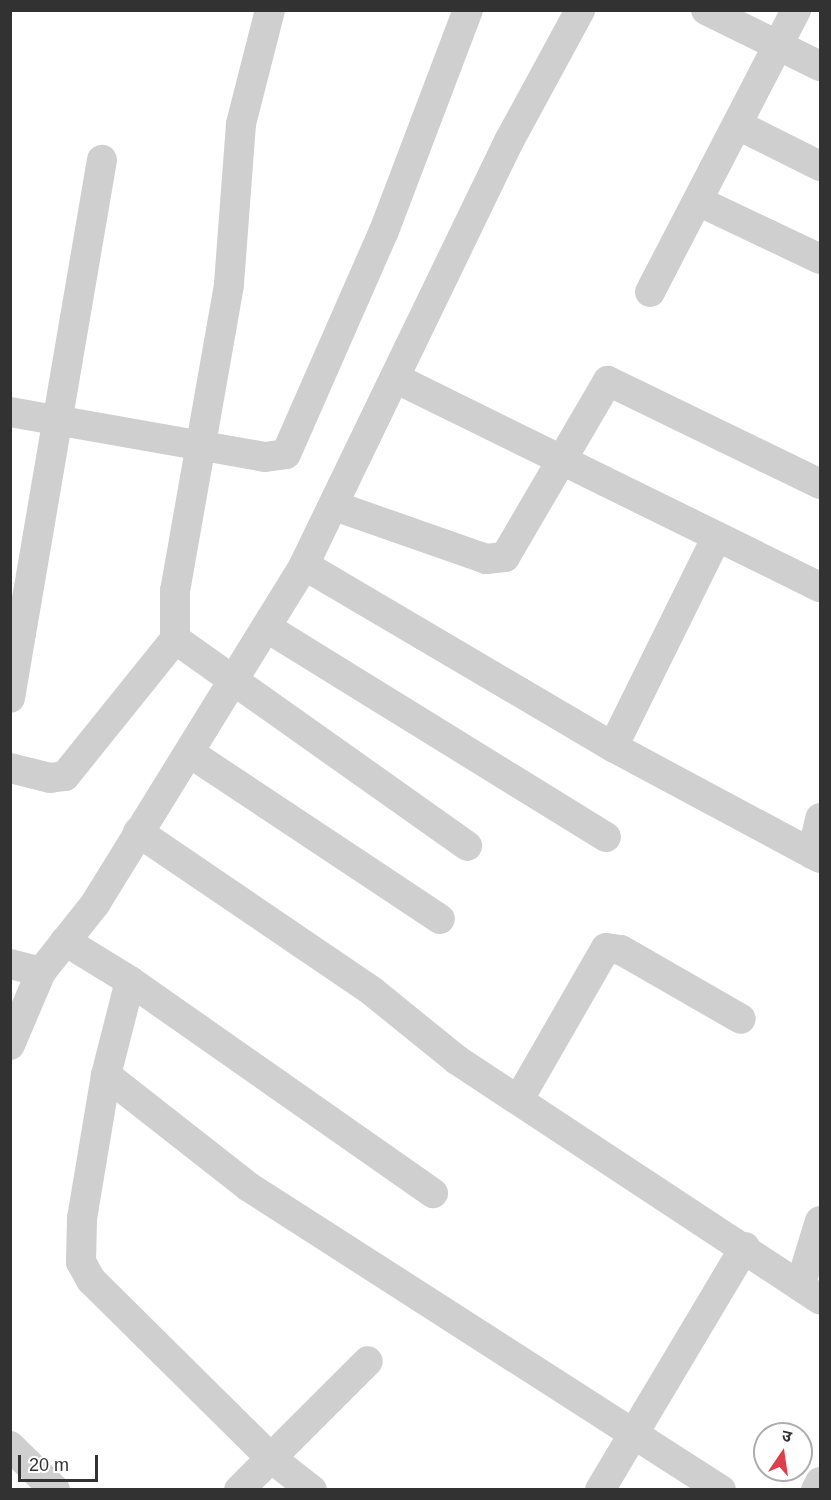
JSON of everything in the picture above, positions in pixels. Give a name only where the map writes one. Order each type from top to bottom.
[{"type":"street","points":[[10,768],[50,778],[65,776],[175,639],[175,590],[229,285],[241,124],[270,10]]},
{"type":"street","points":[[10,412],[277,459],[286,454],[388,221],[468,10]]},
{"type":"street","points":[[10,1045],[41,972],[65,941],[138,832],[190,753],[232,683],[269,629],[335,506],[509,141],[580,10]]},
{"type":"street","points":[[706,10],[820,66]]},
{"type":"street","points":[[650,292],[796,10]]},
{"type":"street","points":[[738,125],[820,166]]},
{"type":"street","points":[[10,698],[102,160]]},
{"type":"street","points":[[698,201],[820,259]]},
{"type":"street","points":[[397,379],[820,587]]},
{"type":"street","points":[[335,506],[496,561],[515,543],[608,381],[820,484]]},
{"type":"street","points":[[613,747],[717,537]]},
{"type":"street","points":[[304,565],[613,747],[816,856],[820,818]]},
{"type":"street","points":[[269,629],[606,837]]},
{"type":"street","points":[[175,639],[232,683],[467,846]]},
{"type":"street","points":[[190,753],[440,919]]},
{"type":"street","points":[[138,832],[257,910],[457,1060],[745,1246],[810,1292],[820,1221]]},
{"type":"street","points":[[65,941],[130,981],[433,1193]]},
{"type":"street","points":[[519,1099],[606,948],[621,950],[741,1019]]},
{"type":"street","points":[[10,964],[41,972]]},
{"type":"street","points":[[130,981],[106,1075],[82,1218],[81,1262],[91,1280],[272,1458],[312,1490]]},
{"type":"street","points":[[106,1075],[249,1187],[721,1490]]},
{"type":"street","points":[[600,1490],[745,1246]]},
{"type":"street","points":[[239,1490],[368,1361]]},
{"type":"street","points":[[10,1446],[55,1490]]},
{"type":"street","points":[[816,1490],[820,1482]]}]
